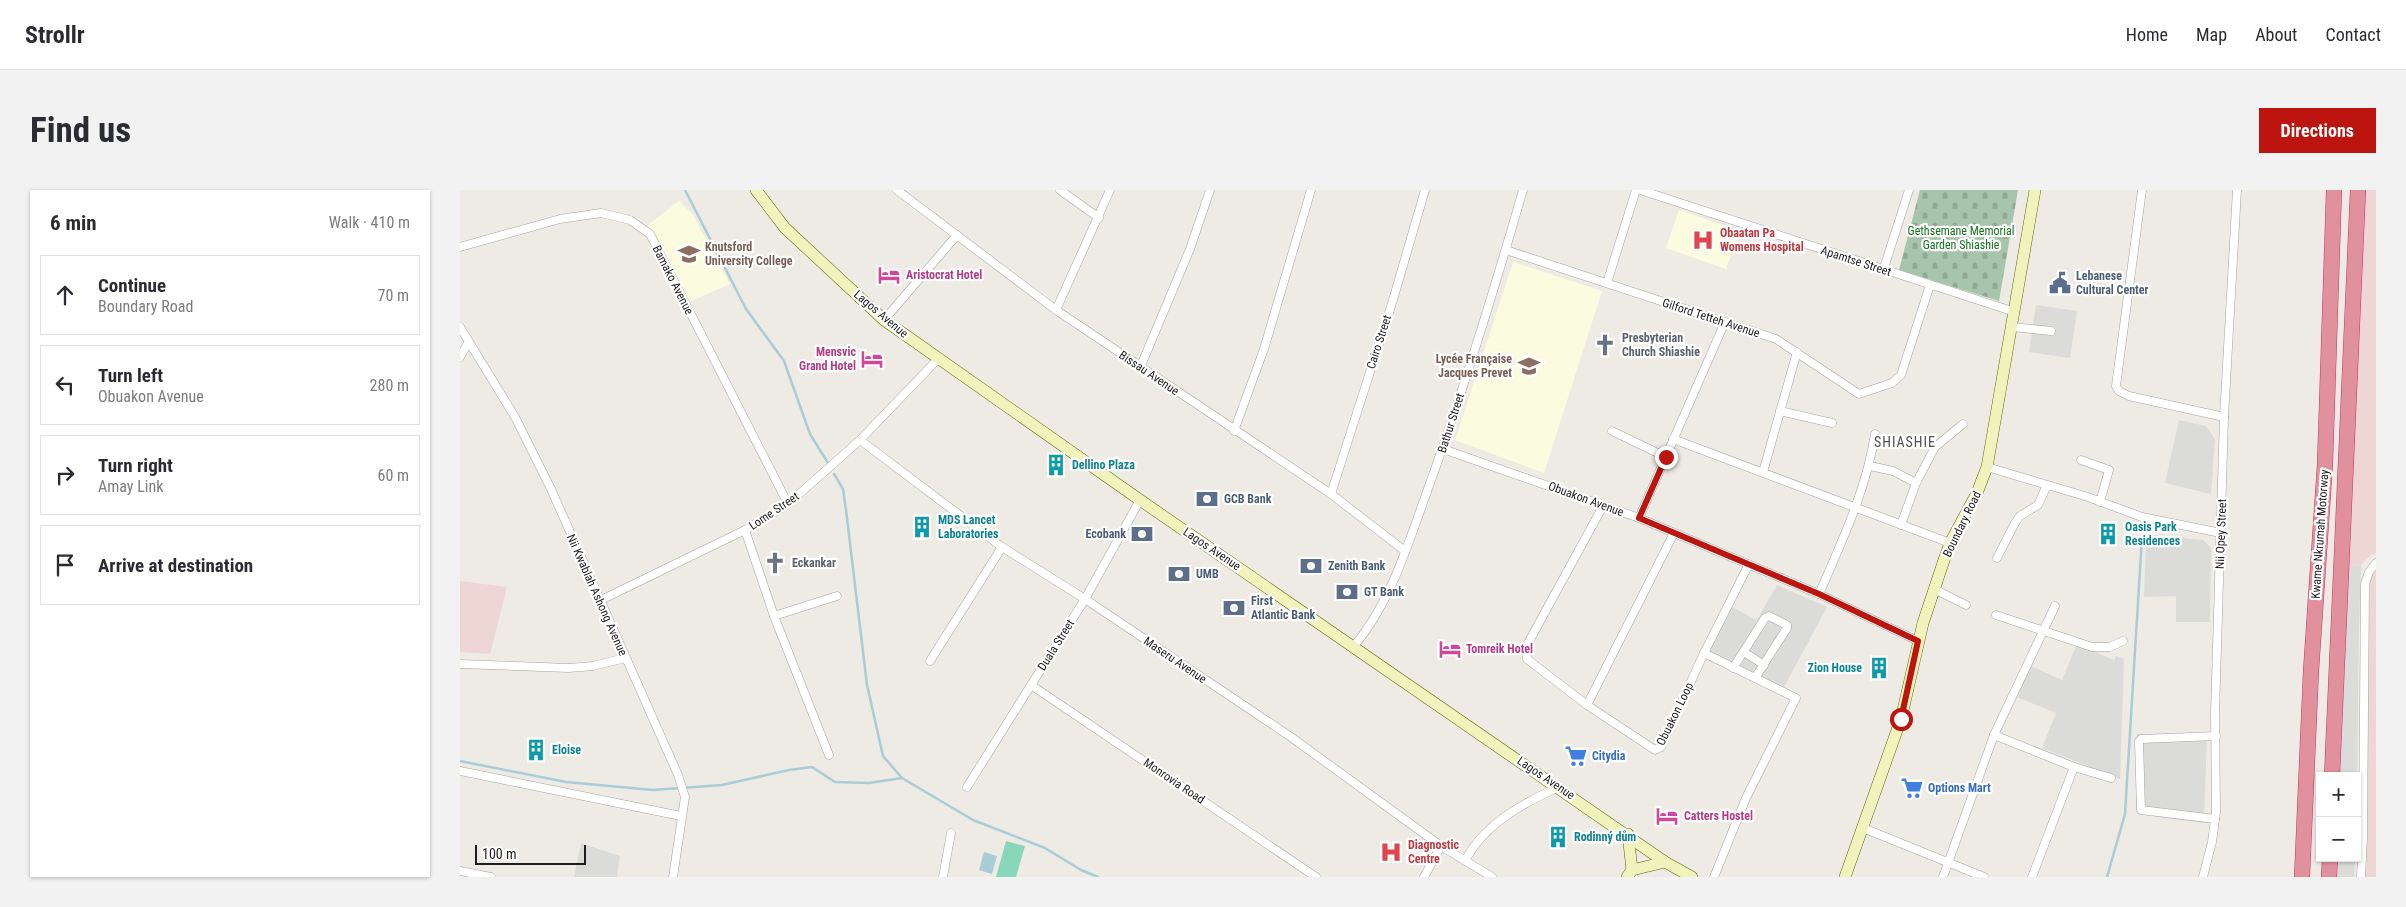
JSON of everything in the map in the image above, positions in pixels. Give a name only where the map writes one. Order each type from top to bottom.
[{"type":"highway","name":"Kwame Nkrumah Motorway","points":[[2302,877],[2311,671],[2325,464],[2334,190]]},
{"type":"highway","name":"Kwame Nkrumah Motorway","points":[[2332,772],[2358,190]]},
{"type":"highway","points":[[2329,877],[2330,862]]},
{"type":"street","name":"Lagos Avenue","points":[[756,190],[785,228],[884,320],[1140,500],[1628,834],[1665,862],[1692,877]]},
{"type":"street","name":"Bissau Avenue","points":[[897,190],[1056,310],[1234,431],[1331,494],[1405,551]]},
{"type":"street","points":[[1060,190],[1099,218]]},
{"type":"street","points":[[1056,310],[1110,190]]},
{"type":"street","points":[[1140,368],[1190,249],[1210,190]]},
{"type":"street","points":[[1234,431],[1264,349],[1310,190]]},
{"type":"street","name":"Cairo Street","points":[[1331,494],[1393,300],[1425,190]]},
{"type":"street","name":"Bathur Street","points":[[1354,646],[1367,631],[1387,594],[1405,551],[1443,448],[1506,250],[1523,190]]},
{"type":"street","points":[[1607,283],[1636,190]]},
{"type":"street","name":"Apamtse Street","points":[[1640,190],[1883,271],[2015,312]]},
{"type":"street","points":[[1883,271],[1909,190]]},
{"type":"street","name":"Boundary Road","points":[[1845,877],[1901,719],[1918,641],[1934,589],[1950,543],[1977,493],[1987,467],[2035,190]]},
{"type":"street","points":[[2142,190],[2116,386],[2119,392],[2129,396],[2224,417]]},
{"type":"street","name":"Nii Opey Street","points":[[2203,877],[2212,842],[2218,779],[2216,736],[2224,417],[2237,190]]},
{"type":"street","name":"Bamako Avenue","points":[[460,247],[560,219],[601,212],[630,220],[650,234],[788,504]]},
{"type":"street","points":[[884,320],[957,235]]},
{"type":"street","name":"Gilford Tetteh Avenue","points":[[1506,250],[1776,339],[1854,393],[1859,394],[1892,383],[1901,375],[1930,285]]},
{"type":"street","points":[[1639,518],[1725,322]]},
{"type":"street","points":[[2012,327],[2051,331]]},
{"type":"street","name":"Nii Kwablah Ashong Avenue","points":[[460,328],[468,344],[515,417],[551,489],[678,775],[685,797],[673,877]]},
{"type":"street","points":[[460,357],[468,344]]},
{"type":"street","points":[[1763,472],[1797,352]]},
{"type":"street","name":"Lome Street","points":[[601,600],[745,530],[788,504],[860,440],[938,359]]},
{"type":"street","points":[[1780,411],[1832,423]]},
{"type":"street","points":[[1902,525],[1916,483],[1935,447],[1963,424]]},
{"type":"street","points":[[1612,431],[1666,457]]},
{"type":"street","points":[[1819,594],[1856,509],[1870,466],[1875,434]]},
{"type":"street","points":[[1673,439],[1950,543]]},
{"type":"street","name":"Maseru Avenue","points":[[860,440],[1002,547],[1085,599],[1291,737],[1441,846],[1492,877]]},
{"type":"street","name":"Obuakon Avenue","points":[[1443,448],[1639,518],[1819,594],[1918,641]]},
{"type":"street","points":[[2082,460],[2109,470],[2100,502]]},
{"type":"street","points":[[1870,466],[1893,471],[1916,483]]},
{"type":"street","points":[[1987,467],[2048,485],[2142,517],[2221,533]]},
{"type":"street","points":[[1997,558],[2014,523],[2020,516],[2038,505],[2048,485]]},
{"type":"street","name":"Duala Street","points":[[966,787],[1085,599],[1140,500]]},
{"type":"street","points":[[1603,506],[1527,645],[1526,653],[1526,659],[1587,705],[1674,533]]},
{"type":"street","points":[[745,530],[774,616],[828,755]]},
{"type":"street","points":[[930,661],[1002,547]]},
{"type":"street","points":[[2361,877],[2365,584],[2369,572],[2376,563]]},
{"type":"street","name":"Obuakon Loop","points":[[1587,705],[1655,750],[1658,750],[1749,564]]},
{"type":"street","points":[[1934,589],[1966,605]]},
{"type":"street","points":[[774,616],[837,596]]},
{"type":"street","points":[[1943,877],[1994,735],[2055,606]]},
{"type":"street","points":[[1996,615],[2092,647],[2110,647],[2123,641]]},
{"type":"street","points":[[1733,668],[1765,618],[1769,616],[1787,625],[1755,678]]},
{"type":"street","points":[[1744,652],[1764,665]]},
{"type":"street","points":[[1704,653],[1796,698],[1746,798],[1714,877]]},
{"type":"street","points":[[460,664],[569,668],[593,666],[625,658]]},
{"type":"street","name":"Monrovia Road","points":[[1031,685],[1316,877]]},
{"type":"street","points":[[1994,735],[2074,767],[2111,778]]},
{"type":"street","points":[[2215,819],[2141,810],[2140,741],[2141,739],[2216,736]]},
{"type":"street","points":[[2032,877],[2074,767]]},
{"type":"street","points":[[460,771],[681,816]]},
{"type":"street","points":[[1465,860],[1485,834],[1503,817],[1559,787]]},
{"type":"street","points":[[1863,828],[1984,877]]},
{"type":"street","points":[[943,877],[951,833]]},
{"type":"street","points":[[1628,834],[1630,874],[1665,862]]},
{"type":"street","points":[[1424,877],[1441,846]]},
{"type":"street","points":[[460,870],[491,877]]},
{"type":"shaded area","points":[[2362,190],[2376,190],[2376,553],[2371,555],[2361,565],[2347,568]]},
{"type":"shaded area","name":"Knutsford University College","points":[[679,201],[693,215],[730,284],[689,302],[648,225]]},
{"type":"shaded area","name":"Obaatan Pa Womens Hospital","points":[[1679,210],[1740,231],[1726,269],[1666,248]]},
{"type":"shaded area","name":"Lycée Française Jacques Prevet","points":[[1513,262],[1602,291],[1544,473],[1455,440]]},
{"type":"shaded area","points":[[2036,305],[2077,311],[2070,358],[2029,352]]},
{"type":"shaded area","points":[[2179,420],[2206,426],[2215,439],[2211,494],[2165,483]]},
{"type":"shaded area","points":[[2151,535],[2203,540],[2211,548],[2210,622],[2176,622],[2176,596],[2144,597],[2146,544]]},
{"type":"shaded area","points":[[2361,565],[2357,772],[2340,772],[2347,568]]},
{"type":"shaded area","points":[[2376,570],[2376,877],[2365,877],[2370,578]]},
{"type":"shaded area","points":[[460,581],[507,587],[490,654],[460,652]]},
{"type":"shaded area","points":[[1777,585],[1827,607],[1783,689],[1709,651],[1732,607],[1757,620]]},
{"type":"shaded area","points":[[2077,644],[2114,660],[2116,656],[2124,659],[2120,779],[2042,748],[2056,713],[2017,697],[2031,666],[2062,680]]},
{"type":"shaded area","points":[[2207,733],[2204,823],[2162,818],[2136,810],[2137,734]]},
{"type":"shaded area","points":[[581,843],[620,856],[617,877],[574,877]]},
{"type":"shaded area","points":[[2338,862],[2355,862],[2354,877],[2337,877]]},
{"type":"green space","name":"Gethsemane Memorial Garden Shiashie","points":[[1920,190],[2018,190],[1999,301],[1899,270]]},
{"type":"green space","points":[[1006,841],[1025,846],[1016,877],[996,877]]},
{"type":"water","points":[[984,852],[997,856],[992,874],[979,870]]},
{"type":"waterway","points":[[685,190],[746,309],[784,361],[810,434],[828,463]]},
{"type":"waterway","points":[[834,474],[843,489],[867,685],[883,756],[902,778]]},
{"type":"waterway","points":[[2107,877],[2125,814],[2142,537]]},
{"type":"waterway","points":[[460,761],[566,782],[653,790],[722,785],[789,770],[812,767],[835,782],[869,783],[902,778],[973,820],[1045,848],[1081,870],[1098,877]]},
{"type":"place","name":"Obaatan Pa Womens Hospital","points":[[1703,240]]},
{"type":"place","name":"Knutsford University College","points":[[689,254]]},
{"type":"place","name":"Aristocrat Hotel","points":[[889,275]]},
{"type":"place","name":"Lebanese Cultural Center","points":[[2060,283]]},
{"type":"place","name":"Presbyterian Church Shiashie","points":[[1605,345]]},
{"type":"place","name":"Mensvic Grand Hotel","points":[[872,359]]},
{"type":"place","name":"Lycée Française Jacques Prevet","points":[[1529,366]]},
{"type":"place","name":"Dellino Plaza","points":[[1056,465]]},
{"type":"place","name":"GCB Bank","points":[[1207,499]]},
{"type":"place","name":"MDS Lancet Laboratories","points":[[922,527]]},
{"type":"place","name":"Ecobank","points":[[1142,534]]},
{"type":"place","name":"Oasis Park Residences","points":[[2108,534]]},
{"type":"place","name":"Eckankar","points":[[775,563]]},
{"type":"place","name":"Zenith Bank","points":[[1311,566]]},
{"type":"place","name":"UMB","points":[[1179,574]]},
{"type":"place","name":"GT Bank","points":[[1347,592]]},
{"type":"place","name":"First Atlantic Bank","points":[[1234,608]]},
{"type":"place","name":"Tomreik Hotel","points":[[1450,649]]},
{"type":"place","name":"Zion House","points":[[1879,668]]},
{"type":"place","name":"Eloise","points":[[536,750]]},
{"type":"place","name":"Citydia","points":[[1576,756]]},
{"type":"place","name":"Options Mart","points":[[1912,788]]},
{"type":"place","name":"Catters Hostel","points":[[1667,816]]},
{"type":"place","name":"Rodinný dům","points":[[1558,837]]},
{"type":"place","name":"Diagnostic Centre","points":[[1391,852]]},
{"type":"district","name":"SHIASHIE","points":[[1905,442]]},
{"type":"route","points":[[1666,457],[1639,518],[1819,594],[1918,641],[1901,719]]}]
